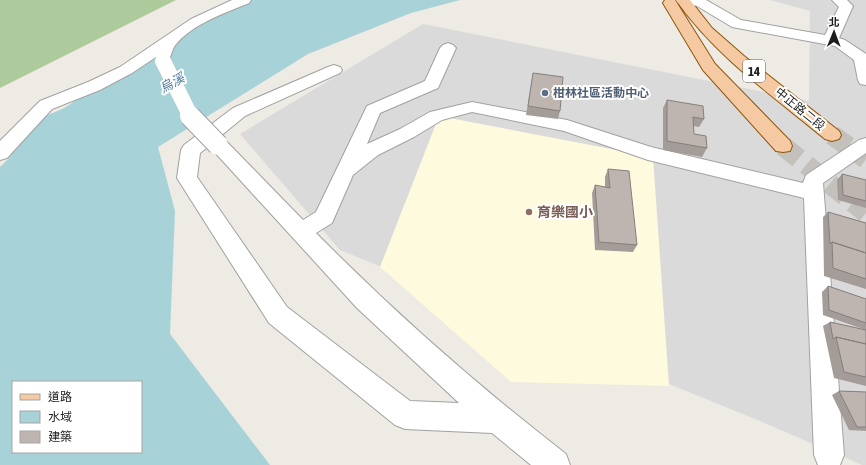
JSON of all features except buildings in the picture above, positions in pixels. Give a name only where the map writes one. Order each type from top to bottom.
[{"type":"main road","name":"14","points":[[668,0],[709,67],[784,146]]},
{"type":"main road","name":"中正路二段","points":[[683,0],[707,31],[832,135]]},
{"type":"street","points":[[0,153],[46,105],[94,86],[126,70],[189,26],[244,0]]},
{"type":"street","points":[[683,0],[701,3],[738,24],[830,40],[840,44],[862,58],[866,80]]},
{"type":"street","points":[[830,40],[846,6],[839,0]]},
{"type":"street","points":[[168,42],[162,52],[163,61],[188,114],[366,300],[497,419],[555,465]]},
{"type":"street","points":[[301,232],[324,217],[347,170],[373,110],[432,84],[448,48]]},
{"type":"street","points":[[334,70],[239,112],[191,150],[187,178],[278,315],[405,415],[497,419]]},
{"type":"street","points":[[347,170],[371,150],[407,133],[436,116],[472,107],[566,126],[648,153],[814,192]]},
{"type":"street","points":[[829,455],[813,180],[866,144]]},
{"type":"shaded area","points":[[770,0],[866,0],[866,465],[862,465],[755,419],[340,250],[240,134],[423,24],[809,101],[810,11]]},
{"type":"shaded area","name":"育樂國小","points":[[439,116],[653,157],[669,386],[511,382],[380,267]]},
{"type":"green space","points":[[0,0],[176,0],[0,88]]},
{"type":"water","name":"烏溪","points":[[241,0],[460,0],[411,13],[308,54],[158,147],[175,211],[170,334],[270,465],[0,465],[0,167],[11,156],[33,125],[42,118],[66,107],[152,51]]},
{"type":"tunnel","points":[[832,135],[866,159]]},
{"type":"tunnel","points":[[783,146],[866,213]]},
{"type":"place","name":"柑林社區活動中心","points":[[545,93]]},
{"type":"place","name":"育樂國小","points":[[529,212]]}]
